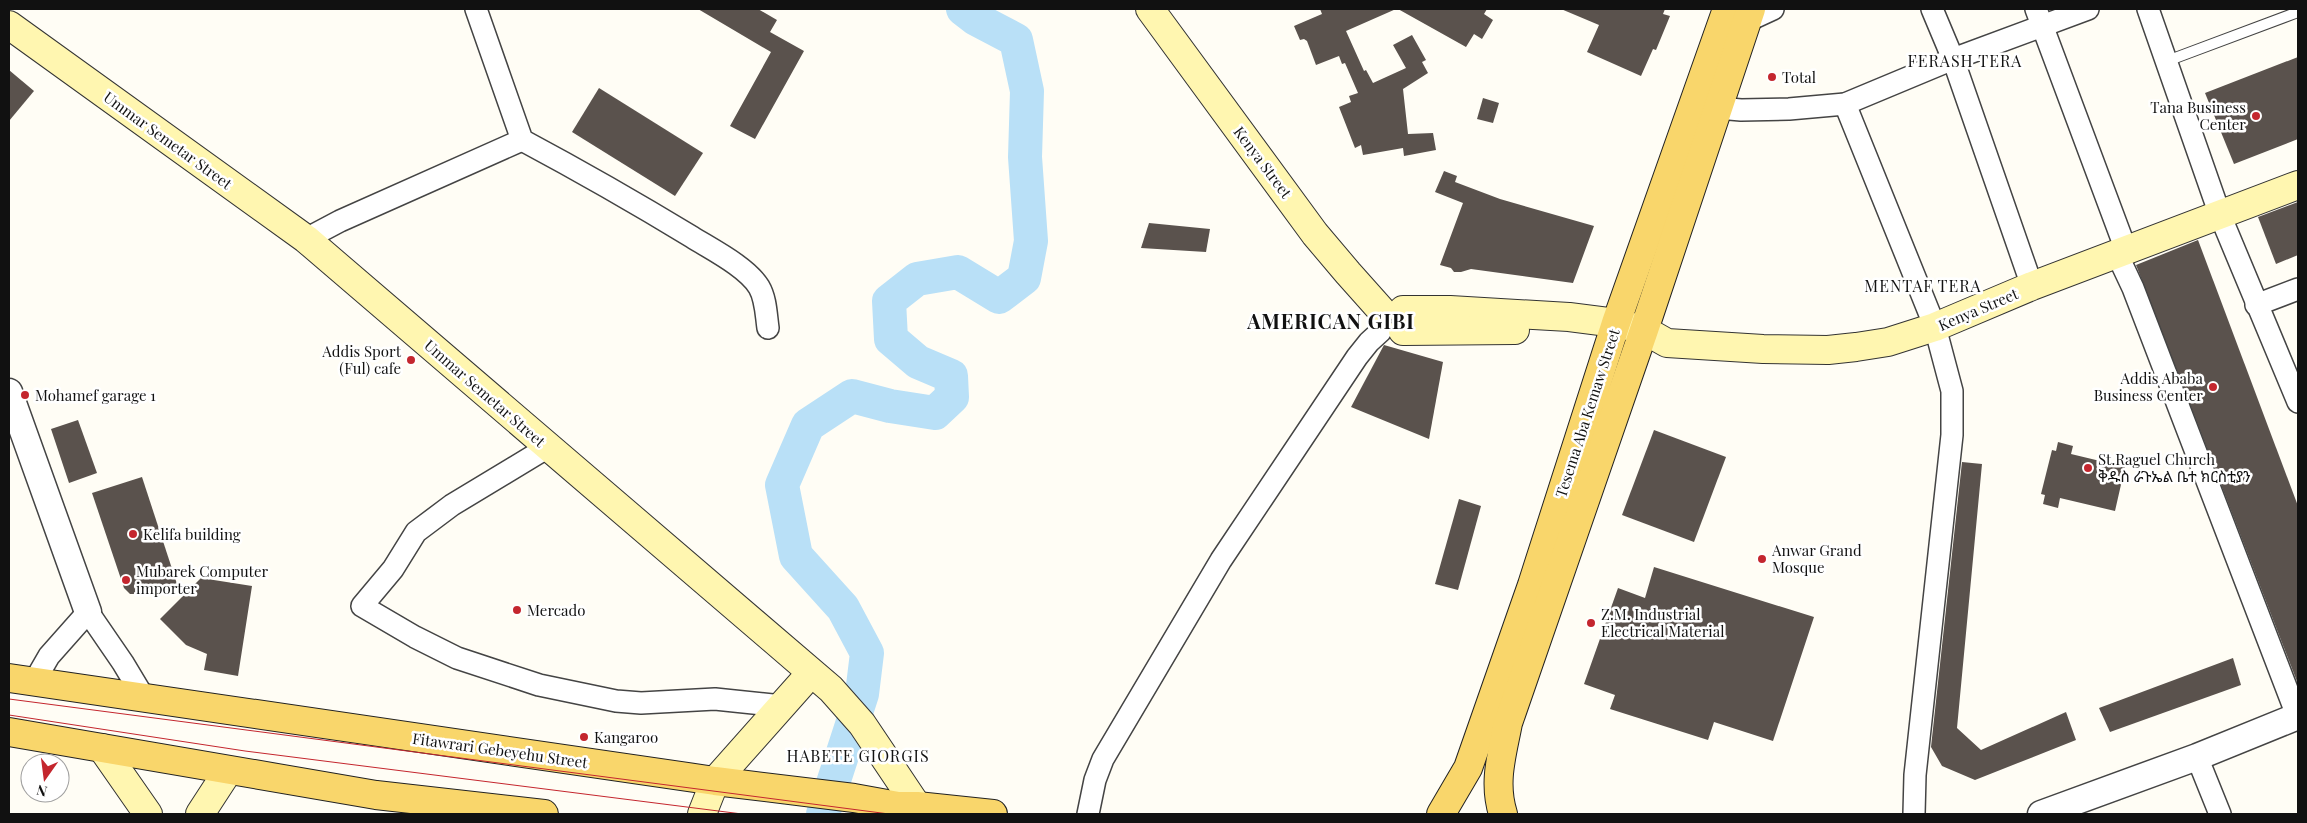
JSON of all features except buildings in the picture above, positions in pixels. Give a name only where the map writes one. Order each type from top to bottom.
[{"type":"main road","name":"Kenya Street","points":[[1150,9],[1316,234],[1348,273],[1392,321],[1579,333],[1614,331],[1650,339],[1763,349],[1828,350],[1888,342],[1935,327],[2032,286],[2298,185]]},
{"type":"main road","name":"Tesema Aba Kemaw Street","points":[[1441,814],[1468,768],[1532,585],[1614,331],[1742,13]]},
{"type":"main road","name":"Ummar Semetar Street","points":[[9,25],[306,239],[821,681],[862,724],[918,810]]},
{"type":"main road","name":"Tesema Aba Kemaw Street","points":[[1503,814],[1499,802],[1497,782],[1508,723],[1650,339],[1706,104]]},
{"type":"main road","name":"Fitawrari Gebeyehu Street","points":[[21,680],[715,781],[854,798],[918,810],[993,814]]},
{"type":"main road","points":[[702,814],[715,781],[782,706],[821,681]]},
{"type":"main road","points":[[9,732],[376,795],[544,814]]},
{"type":"main road","points":[[102,748],[148,814]]},
{"type":"main road","points":[[200,814],[228,771]]},
{"type":"street","points":[[476,9],[522,140],[605,185],[724,257],[751,277],[763,296],[768,328]]},
{"type":"street","points":[[1742,13],[1773,9]]},
{"type":"street","points":[[1932,9],[1953,59],[2032,286]]},
{"type":"street","points":[[1706,104],[1789,109],[1845,104],[1953,59],[2040,16],[2088,9]]},
{"type":"street","points":[[2148,9],[2220,214],[2256,305],[2281,357],[2298,402]]},
{"type":"street","points":[[2040,16],[2133,288],[2298,717],[2197,758],[2041,814]]},
{"type":"street","points":[[1845,104],[1935,327],[1952,391],[1952,435],[1915,775],[1914,814]]},
{"type":"street","points":[[306,239],[340,220],[522,140]]},
{"type":"street","points":[[2256,305],[2298,289]]},
{"type":"street","points":[[1088,814],[1095,780],[1104,759],[1221,560],[1356,358],[1369,342],[1392,321]]},
{"type":"street","points":[[9,392],[88,612],[124,663],[144,698]]},
{"type":"street","points":[[548,447],[452,505],[416,532],[393,569],[362,606],[415,637],[457,658],[548,687],[616,701],[641,703],[715,699],[782,706]]},
{"type":"street","points":[[21,680],[49,656],[88,612]]},
{"type":"street","points":[[2197,758],[2220,814]]},
{"type":"lane","points":[[2167,61],[2298,12]]},
{"type":"waterway","points":[[823,814],[862,694],[867,653],[843,608],[796,556],[782,485],[808,425],[852,396],[890,406],[935,413],[952,397],[951,376],[918,362],[891,339],[889,301],[917,279],[958,272],[999,297],[1024,278],[1031,241],[1025,157],[1027,91],[1016,40],[976,19],[963,9]]},
{"type":"tram line","points":[[9,699],[889,814]]},
{"type":"tram line","points":[[9,715],[245,751],[742,814]]},
{"type":"place","name":"Total","points":[[1772,77]]},
{"type":"place","name":"Tana Business Center","points":[[2256,116]]},
{"type":"place","name":"Addis Sport (Ful) cafe","points":[[411,360]]},
{"type":"place","name":"Addis Ababa Business Center","points":[[2213,387]]},
{"type":"place","name":"Mohamef garage 1","points":[[25,395]]},
{"type":"place","name":"St.Raguel Church ቅዱስ ራጉኤል ቤተ ክርስቲያን","points":[[2088,468]]},
{"type":"place","name":"Kelifa building","points":[[133,534]]},
{"type":"place","name":"Anwar Grand Mosque","points":[[1762,559]]},
{"type":"place","name":"Mubarek Computer importer","points":[[126,580]]},
{"type":"place","name":"Mercado","points":[[517,610]]},
{"type":"place","name":"Z.M. Industrial Electrical Material","points":[[1591,623]]},
{"type":"place","name":"Kangaroo","points":[[584,737]]},
{"type":"district","name":"FERASH TERA","points":[[1965,60]]},
{"type":"district","name":"MENTAF TERA","points":[[1923,285]]},
{"type":"district","name":"AMERICAN GIBI","points":[[1331,320]]},
{"type":"district","name":"HABETE GIORGIS","points":[[858,755]]}]
